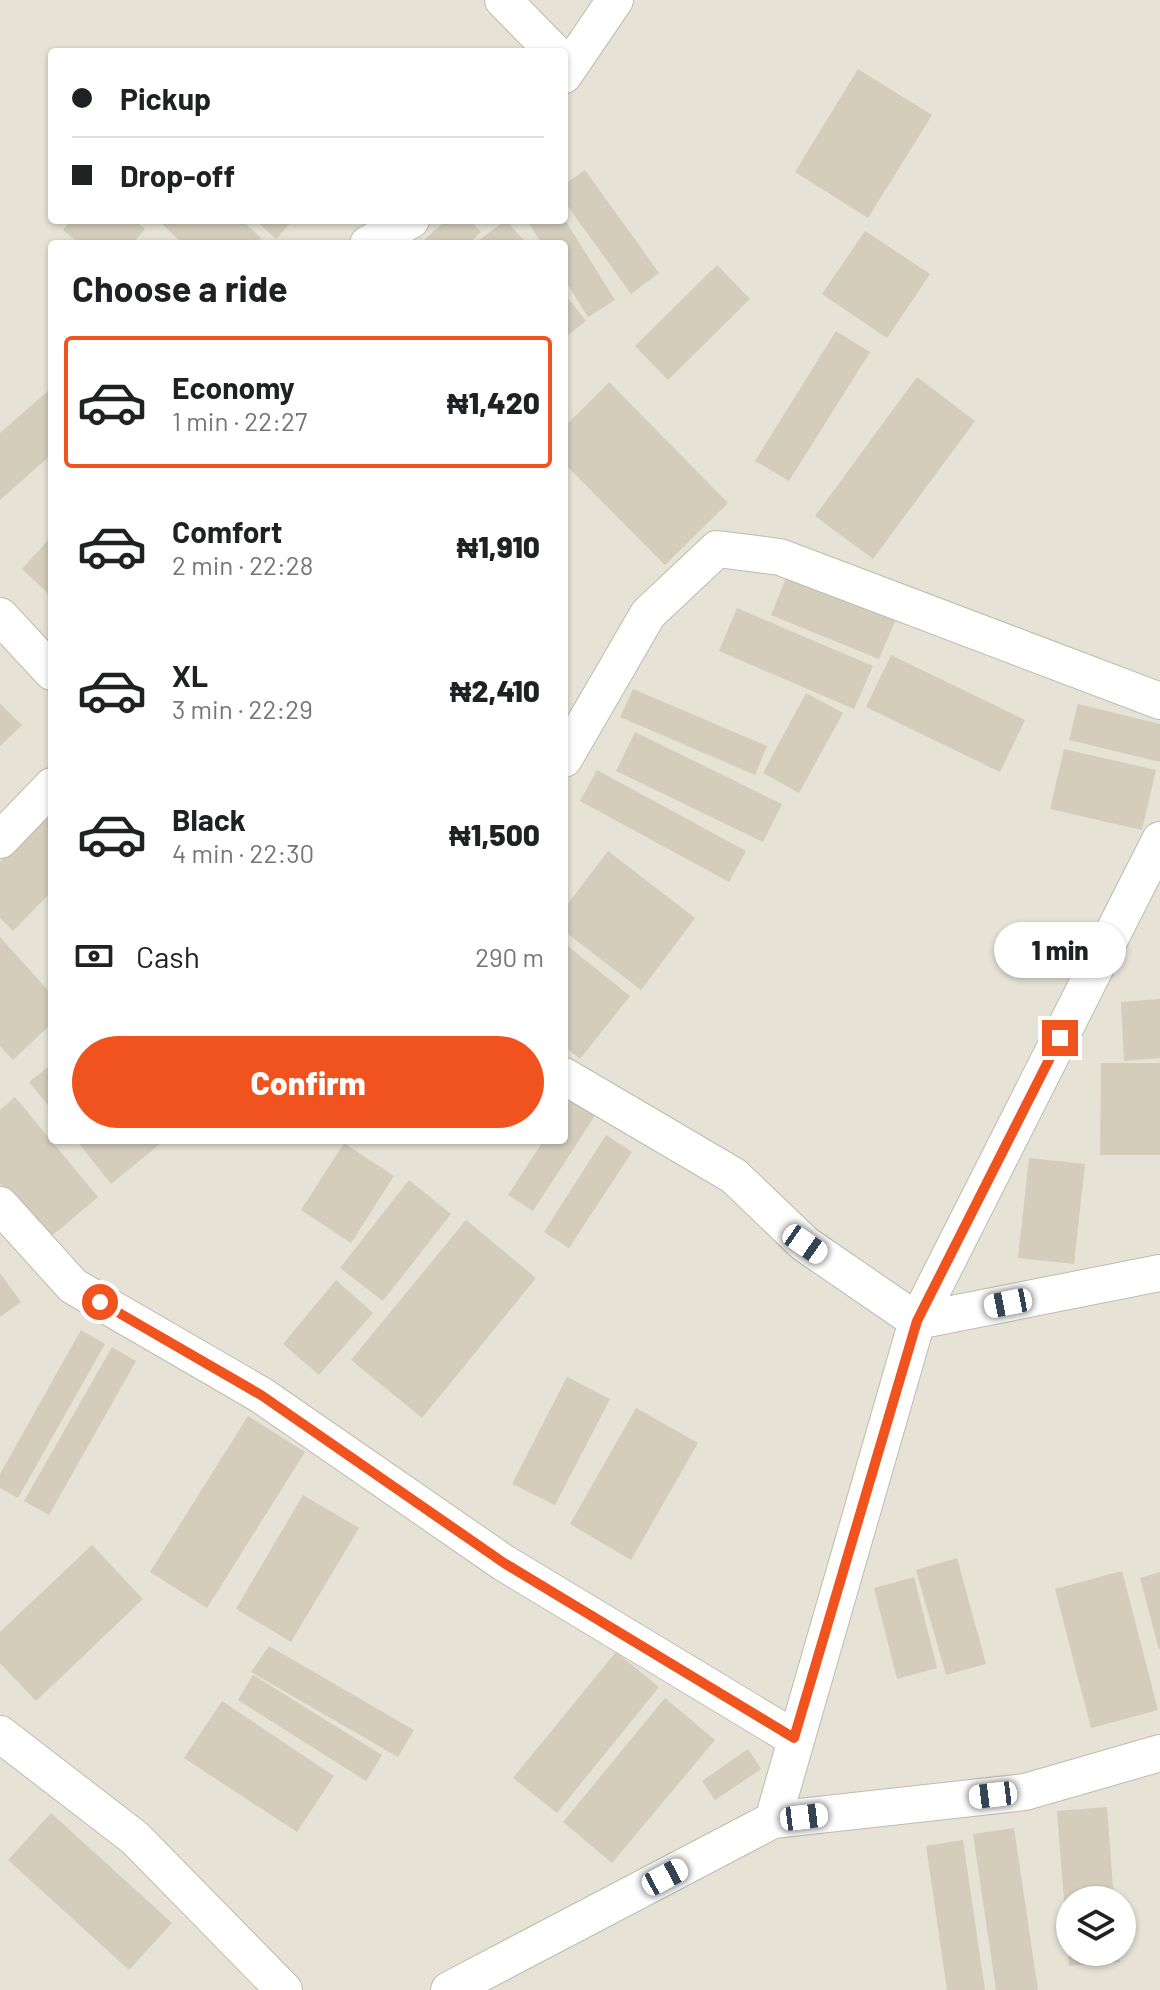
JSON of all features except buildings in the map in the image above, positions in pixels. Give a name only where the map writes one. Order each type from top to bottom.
[{"type":"street","points":[[503,0],[548,48]]},
{"type":"street","points":[[568,58],[615,0]]},
{"type":"street","points":[[375,240],[404,224]]},
{"type":"street","points":[[568,752],[648,614],[717,549],[780,557],[1160,701]]},
{"type":"street","points":[[0,616],[48,668]]},
{"type":"street","points":[[0,840],[48,790]]},
{"type":"street","points":[[773,1820],[794,1738],[917,1321],[1160,840]]},
{"type":"street","points":[[568,1078],[734,1176],[805,1244],[917,1321],[1160,1273]]},
{"type":"street","points":[[0,1205],[73,1286],[261,1395],[504,1563],[794,1738]]},
{"type":"street","points":[[0,1734],[135,1838],[284,1990]]},
{"type":"street","points":[[449,1990],[773,1820],[1025,1792],[1160,1753]]},
{"type":"shaded area","points":[[0,0],[1160,0],[1160,1990],[0,1990]]},
{"type":"route","points":[[100,1302],[261,1395],[504,1563],[794,1738],[917,1321],[1060,1038]]}]
